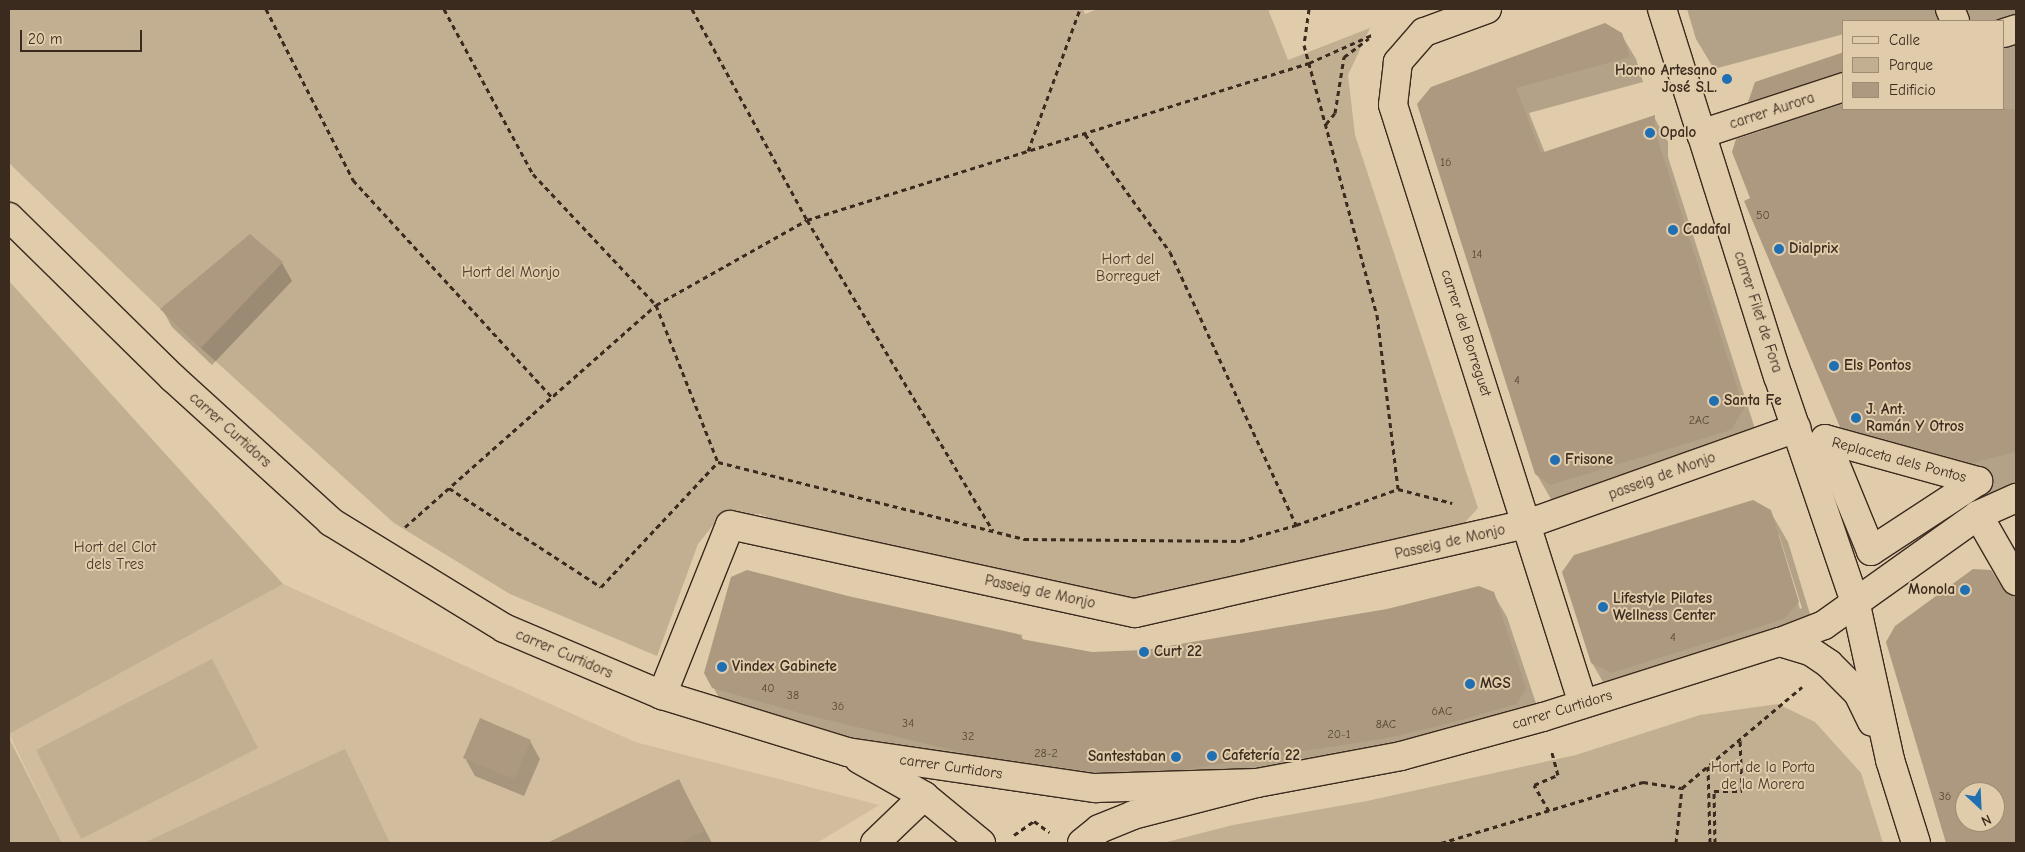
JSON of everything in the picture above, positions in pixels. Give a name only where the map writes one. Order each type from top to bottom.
[{"type":"street","name":"carrer del Borreguet","points":[[1487,9],[1424,32],[1398,62],[1393,106],[1583,704]]},
{"type":"street","name":"carrer Filet de Fora","points":[[1662,9],[1796,428],[1856,605],[1890,760],[1916,843]]},
{"type":"street","name":"carrer Aurora","points":[[1701,134],[1842,88]]},
{"type":"street","name":"carrer Curtidors","points":[[9,217],[173,378],[324,515],[504,628],[662,695],[847,752],[1095,788],[1257,783]]},
{"type":"street","name":"passeig de Monjo","points":[[1527,524],[1796,428]]},
{"type":"street","name":"Replaceta dels Pontos","points":[[1825,440],[1949,473],[1978,480],[1871,550],[1825,440]]},
{"type":"street","points":[[1856,605],[1978,514],[2016,498]]},
{"type":"street","points":[[1978,514],[2016,581]]},
{"type":"street","name":"Passeig de Monjo","points":[[662,695],[730,526],[1135,613],[1527,524]]},
{"type":"street","name":"carrer Curtidors","points":[[1082,843],[1099,829],[1133,815],[1257,783],[1401,756],[1583,704],[1780,642],[1824,625],[1856,605]]},
{"type":"street","name":"carrer Filet de Fora","points":[[1780,642],[1810,651],[1829,664],[1858,692],[1890,760]]},
{"type":"street","points":[[847,752],[924,796],[981,843]]},
{"type":"street","points":[[875,843],[924,796]]},
{"type":"path","points":[[266,9],[353,180],[552,396]]},
{"type":"path","points":[[444,9],[533,174],[656,305],[718,462]]},
{"type":"path","points":[[692,9],[807,220],[994,532],[1024,539],[1240,541],[1296,526],[1398,490],[1377,315],[1304,45],[1309,9]]},
{"type":"path","points":[[1027,152],[1078,10]]},
{"type":"path","points":[[378,550],[656,305],[807,220],[1309,63],[1374,34],[1344,57],[1335,113],[1326,124]]},
{"type":"path","points":[[1084,134],[1170,252],[1296,526]]},
{"type":"path","points":[[1676,843],[1682,788],[1829,664]]},
{"type":"path","points":[[1715,843],[1714,791],[1742,791],[1740,738]]},
{"type":"path","points":[[1708,765],[1710,843]]},
{"type":"path","points":[[1549,811],[1534,785],[1551,778]]},
{"type":"path","points":[[1442,843],[1644,782],[1682,788]]},
{"type":"path","points":[[1008,840],[1034,821],[1050,833]]},
{"type":"shaded area","points":[[283,584],[635,742],[879,805],[817,843],[62,843],[9,734]]},
{"type":"green space","points":[[9,9],[1083,9],[1085,14],[1098,9],[1268,9],[1288,60],[1370,28],[1348,75],[1355,135],[1478,508],[1460,528],[1126,600],[843,547],[760,514],[721,515],[698,544],[657,656],[510,594],[394,523],[201,348],[9,163]]},
{"type":"green space","name":"Hort del Clot dels Tres","points":[[9,281],[283,584],[9,734]]},
{"type":"green space","points":[[212,659],[258,748],[81,839],[36,750]]},
{"type":"green space","name":"Hort de la Porta de la Morera","points":[[1778,704],[1815,722],[1861,773],[1883,843],[1163,843],[1233,825],[1367,801],[1576,755],[1700,715]]},
{"type":"green space","points":[[9,738],[62,843],[9,843]]},
{"type":"green space","points":[[345,749],[390,843],[144,843]]},
{"type":"building","points":[[1605,23],[1622,33],[1630,57],[1516,88],[1541,153],[1655,115],[1655,131],[1744,409],[1731,430],[1550,485],[1535,474],[1417,104],[1431,87]]},
{"type":"building","points":[[1842,53],[1842,73],[1748,102],[1755,82]]},
{"type":"building","points":[[1842,105],[1842,110],[2016,109],[2016,452],[1972,463],[1840,427],[1744,201],[1750,198],[1732,152],[1736,139]]},
{"type":"building","points":[[250,234],[283,262],[201,348],[160,309]]},
{"type":"building","points":[[1753,500],[1771,510],[1799,602],[1784,619],[1611,673],[1591,663],[1562,572],[1574,555]]},
{"type":"building","points":[[1973,569],[1991,570],[2003,589],[2016,597],[2016,843],[1946,843],[1886,642],[1895,626]]},
{"type":"building","points":[[747,570],[848,596],[1022,635],[1021,639],[1092,652],[1145,650],[1387,609],[1479,586],[1494,592],[1526,688],[1517,704],[1443,725],[1387,738],[1181,770],[1096,772],[973,755],[807,715],[712,688],[704,673],[731,577]]},
{"type":"building","points":[[480,718],[531,740],[514,779],[463,758]]},
{"type":"building","points":[[679,779],[704,831],[679,843],[547,843]]},
{"type":"place","name":"Horno Artesano José S.L.","points":[[1727,79]]},
{"type":"place","name":"Opalo","points":[[1650,133]]},
{"type":"place","name":"Cadafal","points":[[1673,230]]},
{"type":"place","name":"Dialprix","points":[[1779,249]]},
{"type":"place","name":"Els Pontos","points":[[1834,366]]},
{"type":"place","name":"Santa Fe","points":[[1714,401]]},
{"type":"place","name":"J. Ant. Ramán Y Otros","points":[[1856,418]]},
{"type":"place","name":"Frisone","points":[[1555,460]]},
{"type":"place","name":"Monola","points":[[1965,590]]},
{"type":"place","name":"Lifestyle Pilates Wellness Center","points":[[1603,607]]},
{"type":"place","name":"Curt 22","points":[[1144,652]]},
{"type":"place","name":"Vindex Gabinete","points":[[722,667]]},
{"type":"place","name":"MGS","points":[[1470,684]]},
{"type":"place","name":"Cafetería 22","points":[[1212,756]]},
{"type":"place","name":"Santestaban","points":[[1176,757]]},
{"type":"park label","name":"Hort del Borreguet","points":[[1128,268]]},
{"type":"park label","name":"Hort del Monjo","points":[[511,273]]}]
